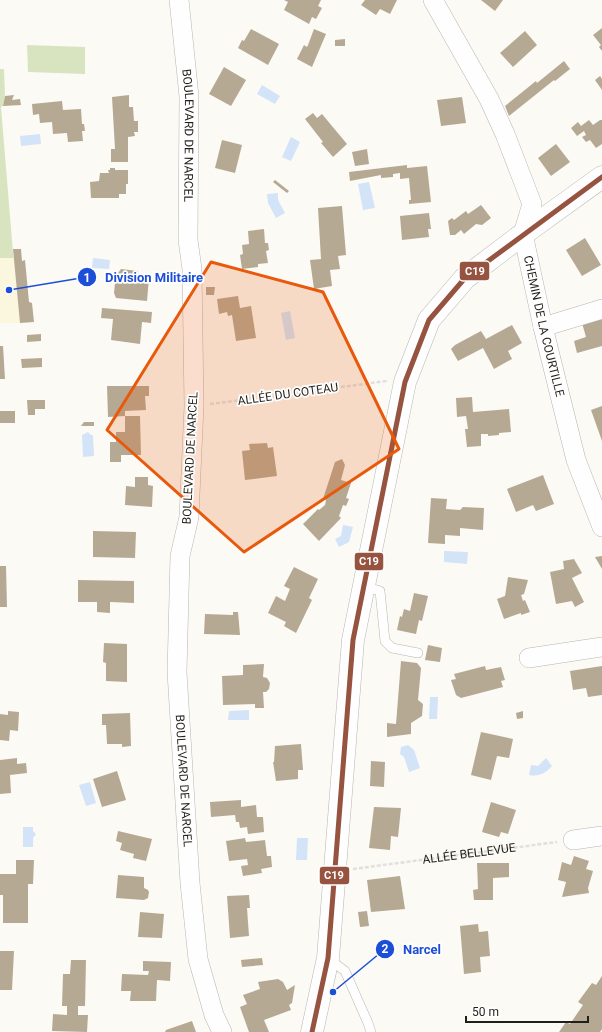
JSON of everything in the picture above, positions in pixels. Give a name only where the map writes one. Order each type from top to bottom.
[{"type":"street","name":"BOULEVARD DE NARCEL","points":[[179,0],[189,96],[188,240],[192,269],[194,406],[189,517],[180,556],[177,672],[190,883],[198,959],[214,1015],[222,1032]]},
{"type":"street","name":"CHEMIN DE LA COURTILLE","points":[[433,0],[489,99],[505,134],[532,204],[523,234],[543,327],[576,460],[602,527]]},
{"type":"street","points":[[312,1032],[328,958],[353,640],[405,382],[430,320],[465,278],[602,177]]},
{"type":"street","points":[[543,327],[602,310]]},
{"type":"street","points":[[530,658],[602,646]]},
{"type":"street","points":[[573,840],[602,836]]},
{"type":"lane","points":[[363,586],[380,591],[386,641],[392,648],[418,653]]},
{"type":"lane","points":[[328,958],[345,971],[368,1023],[370,1032]]},
{"type":"path","name":"ALLÉE DU COTEAU","points":[[194,406],[383,381]]},
{"type":"path","name":"ALLÉE BELLEVUE","points":[[335,871],[573,840]]},
{"type":"highlighted area","points":[[211,262],[323,292],[399,449],[244,552],[107,430]]},
{"type":"green space","points":[[27,45],[85,47],[85,74],[28,72]]},
{"type":"green space","points":[[0,69],[4,69],[5,96],[3,106],[1,107],[17,301],[0,323]]},
{"type":"sand","points":[[0,258],[14,258],[20,323],[0,323]]},
{"type":"water","points":[[262,85],[280,96],[275,104],[257,94]]},
{"type":"water","points":[[40,134],[41,144],[21,146],[20,136]]},
{"type":"water","points":[[291,137],[300,142],[291,161],[282,157]]},
{"type":"water","points":[[369,182],[375,208],[363,210],[358,184]]},
{"type":"water","points":[[278,193],[278,200],[285,213],[276,218],[268,203],[267,194]]},
{"type":"water","points":[[93,258],[110,260],[109,269],[92,268]]},
{"type":"water","points":[[290,311],[295,338],[286,340],[281,313]]},
{"type":"water","points":[[88,432],[93,435],[94,456],[83,457],[82,435]]},
{"type":"water","points":[[343,525],[353,527],[349,542],[339,547],[335,539],[341,536]]},
{"type":"water","points":[[444,551],[468,552],[467,564],[444,562]]},
{"type":"water","points":[[430,697],[438,697],[437,719],[429,719]]},
{"type":"water","points":[[249,710],[249,720],[228,720],[229,711]]},
{"type":"water","points":[[408,745],[414,750],[420,768],[409,772],[404,757],[400,754],[401,747]]},
{"type":"water","points":[[546,758],[552,766],[550,768],[539,775],[529,775],[531,765],[538,766]]},
{"type":"water","points":[[90,782],[96,803],[86,806],[79,785]]},
{"type":"water","points":[[23,827],[33,827],[33,831],[36,834],[33,838],[33,847],[23,847]]},
{"type":"water","points":[[297,838],[308,838],[307,860],[296,860]]},
{"type":"building","points":[[284,0],[321,0],[318,6],[322,8],[316,19],[312,17],[309,24],[284,10],[288,2]]},
{"type":"building","points":[[365,0],[397,0],[390,14],[380,9],[376,15],[361,5]]},
{"type":"building","points":[[481,0],[503,0],[495,11]]},
{"type":"building","points":[[602,28],[602,51],[599,47],[601,45],[593,35]]},
{"type":"building","points":[[251,29],[279,44],[268,65],[238,48],[242,40],[244,41]]},
{"type":"building","points":[[314,29],[326,34],[312,67],[297,59],[304,45],[307,47]]},
{"type":"building","points":[[525,31],[537,45],[513,67],[500,53]]},
{"type":"building","points":[[345,39],[345,46],[335,46],[335,40]]},
{"type":"building","points":[[564,61],[570,69],[509,116],[505,106]]},
{"type":"building","points":[[224,67],[246,80],[231,106],[209,94]]},
{"type":"building","points":[[600,76],[602,79],[602,90],[595,80]]},
{"type":"building","points":[[14,95],[12,100],[20,99],[21,105],[3,106],[5,96]]},
{"type":"building","points":[[129,95],[129,107],[133,107],[134,121],[138,121],[138,132],[134,132],[135,136],[128,137],[128,162],[111,162],[111,149],[115,149],[112,97]]},
{"type":"building","points":[[462,97],[466,123],[441,126],[437,100]]},
{"type":"building","points":[[62,101],[63,110],[81,109],[82,124],[84,124],[85,131],[82,131],[83,141],[68,142],[67,133],[53,134],[52,122],[40,123],[39,114],[33,115],[32,104]]},
{"type":"building","points":[[313,113],[317,118],[322,114],[347,144],[333,157],[321,143],[323,142],[305,119]]},
{"type":"building","points":[[589,120],[593,125],[602,120],[602,144],[596,148],[590,140],[586,142],[582,137],[586,135],[584,131],[577,136],[571,128],[578,122],[581,126]]},
{"type":"building","points":[[222,140],[242,145],[235,173],[215,168]]},
{"type":"building","points":[[556,144],[570,162],[551,176],[538,158]]},
{"type":"building","points":[[367,149],[369,164],[355,166],[352,152]]},
{"type":"building","points":[[407,165],[407,168],[427,166],[431,202],[409,204],[409,200],[411,200],[409,178],[400,179],[400,173],[393,174],[393,177],[381,178],[381,175],[350,181],[349,172]]},
{"type":"building","points":[[110,168],[115,168],[115,170],[128,170],[126,194],[119,194],[119,198],[91,198],[90,182],[99,181],[100,173],[109,173],[108,170],[110,170]]},
{"type":"building","points":[[275,180],[289,191],[287,193],[273,182]]},
{"type":"building","points":[[481,205],[491,218],[482,225],[476,224],[464,234],[461,230],[455,235],[450,235],[448,221],[452,218],[454,220],[466,211],[468,214]]},
{"type":"building","points":[[342,206],[346,255],[338,256],[340,269],[330,270],[332,286],[314,289],[310,260],[321,259],[318,208]]},
{"type":"building","points":[[429,213],[431,229],[428,229],[429,237],[402,240],[400,216]]},
{"type":"building","points":[[264,229],[265,243],[268,243],[269,250],[266,251],[268,263],[258,264],[258,267],[242,269],[240,255],[243,254],[242,245],[249,244],[248,231]]},
{"type":"building","points":[[585,238],[601,265],[582,276],[566,250]]},
{"type":"building","points":[[13,249],[21,249],[22,261],[25,260],[29,302],[32,303],[34,322],[20,323]]},
{"type":"building","points":[[121,269],[138,271],[137,275],[151,276],[151,279],[149,278],[147,301],[116,298],[114,293],[115,283]]},
{"type":"building","points":[[206,287],[215,287],[214,295],[206,295]]},
{"type":"building","points":[[238,296],[240,308],[251,306],[256,338],[236,341],[232,315],[228,316],[227,312],[219,314],[217,299]]},
{"type":"building","points":[[102,308],[152,312],[151,323],[142,322],[140,344],[111,340],[113,319],[101,318]]},
{"type":"building","points":[[602,317],[602,346],[577,353],[574,341],[586,337],[582,323]]},
{"type":"building","points":[[512,325],[522,343],[508,351],[512,359],[494,369],[483,348],[458,361],[451,349],[455,345],[481,331],[486,339]]},
{"type":"building","points":[[41,334],[41,341],[27,342],[27,335]]},
{"type":"building","points":[[0,346],[3,346],[5,379],[0,379]]},
{"type":"building","points":[[42,358],[42,367],[22,368],[21,359]]},
{"type":"building","points":[[107,386],[149,386],[149,396],[145,396],[146,410],[125,411],[125,416],[108,417]]},
{"type":"building","points":[[472,397],[473,412],[509,409],[511,432],[488,436],[488,434],[481,434],[481,446],[467,447],[465,429],[468,429],[466,416],[457,417],[456,398]]},
{"type":"building","points":[[27,400],[45,400],[45,409],[35,409],[35,415],[28,415]]},
{"type":"building","points":[[602,406],[602,441],[591,410]]},
{"type":"building","points":[[0,411],[15,411],[15,423],[0,423]]},
{"type":"building","points":[[125,416],[140,416],[141,455],[121,455],[121,462],[110,462],[110,442],[116,442],[116,432],[125,432]]},
{"type":"building","points":[[84,422],[94,422],[94,426],[81,426]]},
{"type":"building","points":[[267,443],[268,448],[273,447],[277,476],[245,480],[242,451],[250,450],[249,444]]},
{"type":"building","points":[[342,459],[345,465],[341,480],[351,483],[346,498],[349,499],[346,506],[343,505],[339,516],[341,518],[319,541],[303,524],[318,509],[319,510],[325,505],[326,500],[323,499],[335,462]]},
{"type":"building","points":[[543,475],[554,504],[536,511],[533,505],[516,512],[507,489]]},
{"type":"building","points":[[135,477],[148,477],[148,485],[153,486],[152,507],[125,505],[126,486],[135,487]]},
{"type":"building","points":[[431,498],[447,499],[446,509],[460,510],[463,507],[484,508],[483,530],[460,528],[460,536],[445,535],[445,544],[428,543]]},
{"type":"building","points":[[93,531],[136,532],[135,558],[93,557]]},
{"type":"building","points":[[602,556],[602,569],[595,557]]},
{"type":"building","points":[[574,559],[582,573],[572,578],[584,602],[575,607],[572,601],[556,604],[550,572],[564,569],[563,561]]},
{"type":"building","points":[[0,566],[6,566],[7,607],[0,607]]},
{"type":"building","points":[[294,567],[318,579],[309,598],[312,600],[296,633],[284,626],[286,622],[268,613],[276,596],[285,601],[290,589],[284,586]]},
{"type":"building","points":[[508,577],[528,580],[524,594],[521,595],[530,612],[521,615],[521,613],[504,619],[497,599],[505,596]]},
{"type":"building","points":[[78,580],[134,581],[134,603],[110,602],[110,613],[97,612],[97,602],[78,602]]},
{"type":"building","points":[[414,593],[428,596],[422,621],[419,620],[416,634],[397,630],[400,616],[402,617],[404,609],[410,611]]},
{"type":"building","points":[[233,612],[238,612],[240,635],[204,634],[205,614],[233,615]]},
{"type":"building","points":[[104,643],[127,644],[127,682],[106,681],[106,663],[103,662]]},
{"type":"building","points":[[428,645],[442,648],[440,662],[425,660]]},
{"type":"building","points":[[401,661],[417,663],[421,668],[418,700],[423,704],[422,716],[411,723],[411,734],[387,737],[387,723],[396,724]]},
{"type":"building","points":[[264,664],[263,677],[267,678],[270,683],[269,689],[266,692],[263,692],[264,708],[255,708],[255,704],[223,705],[222,676],[243,675],[243,665]]},
{"type":"building","points":[[485,666],[486,670],[501,667],[505,680],[501,681],[503,687],[461,698],[456,695],[451,680],[456,679],[454,674]]},
{"type":"building","points":[[602,666],[602,695],[588,697],[586,688],[573,690],[570,671]]},
{"type":"building","points":[[8,711],[19,712],[18,731],[10,730],[9,741],[0,740],[0,714],[8,715]]},
{"type":"building","points":[[523,711],[523,718],[517,719],[516,713]]},
{"type":"building","points":[[130,713],[131,746],[122,747],[122,744],[107,744],[106,725],[102,725],[102,714]]},
{"type":"building","points":[[481,732],[513,739],[509,758],[497,756],[491,780],[471,775]]},
{"type":"building","points":[[301,744],[303,770],[298,770],[298,779],[276,781],[273,762],[275,746]]},
{"type":"building","points":[[17,758],[17,764],[26,763],[27,773],[10,775],[11,793],[0,794],[0,760]]},
{"type":"building","points":[[371,761],[385,762],[384,787],[370,786]]},
{"type":"building","points":[[117,771],[126,800],[102,807],[93,779]]},
{"type":"building","points":[[241,800],[241,807],[256,805],[257,817],[263,817],[264,832],[248,834],[247,827],[240,828],[239,822],[236,822],[235,815],[211,817],[210,802]]},
{"type":"building","points":[[491,802],[516,810],[508,834],[501,832],[499,837],[482,832]]},
{"type":"building","points":[[374,807],[401,808],[398,837],[391,836],[390,850],[369,848]]},
{"type":"building","points":[[118,831],[152,839],[146,861],[133,858],[134,854],[120,850],[122,843],[116,841]]},
{"type":"building","points":[[245,838],[246,842],[265,840],[267,856],[271,856],[272,867],[261,869],[262,873],[243,876],[241,866],[248,865],[247,859],[229,861],[226,841]]},
{"type":"building","points":[[574,856],[589,861],[586,869],[593,871],[588,888],[589,893],[562,897],[566,882],[558,880],[562,862],[571,865]]},
{"type":"building","points":[[16,860],[34,860],[33,884],[28,884],[28,923],[3,923],[3,895],[0,895],[0,874],[16,874]]},
{"type":"building","points":[[477,863],[509,863],[509,877],[493,878],[493,900],[474,900],[473,890],[478,889]]},
{"type":"building","points":[[118,875],[144,877],[144,888],[149,892],[148,898],[144,900],[116,898]]},
{"type":"building","points":[[400,876],[405,909],[371,912],[367,880]]},
{"type":"building","points":[[249,895],[250,908],[247,908],[249,936],[230,938],[227,896]]},
{"type":"building","points":[[367,911],[369,926],[360,927],[358,912]]},
{"type":"building","points":[[140,912],[164,914],[162,938],[138,937]]},
{"type":"building","points":[[478,924],[479,932],[488,931],[490,956],[480,957],[481,972],[464,974],[460,926]]},
{"type":"building","points":[[0,951],[14,951],[12,990],[0,990]]},
{"type":"building","points":[[262,958],[263,965],[242,967],[241,960]]},
{"type":"building","points":[[71,960],[86,960],[85,1006],[78,1006],[78,1015],[88,1015],[87,1032],[52,1031],[53,1014],[67,1015],[67,1006],[62,1006],[63,974],[70,974]]},
{"type":"building","points":[[143,961],[171,962],[170,981],[157,980],[156,1001],[130,1001],[131,991],[121,991],[122,974],[148,975],[149,971],[143,971]]},
{"type":"building","points":[[602,976],[602,1029],[600,1032],[559,1032],[566,1022],[570,1024],[583,1005],[578,1002],[592,983],[596,985]]},
{"type":"building","points":[[278,979],[283,982],[287,990],[295,985],[292,1003],[289,1005],[291,1010],[264,1020],[269,1032],[249,1032],[240,1007],[247,1004],[243,995],[260,989],[258,982]]},
{"type":"building","points":[[192,1021],[196,1032],[165,1032],[166,1030]]},
{"type":"transit line","name":"C19","points":[[312,1032],[328,958],[353,640],[405,382],[429,320],[465,278],[602,177]]},
{"type":"place","name":"Division Militaire","points":[[9,290]]},
{"type":"place","name":"Narcel","points":[[333,992]]}]
